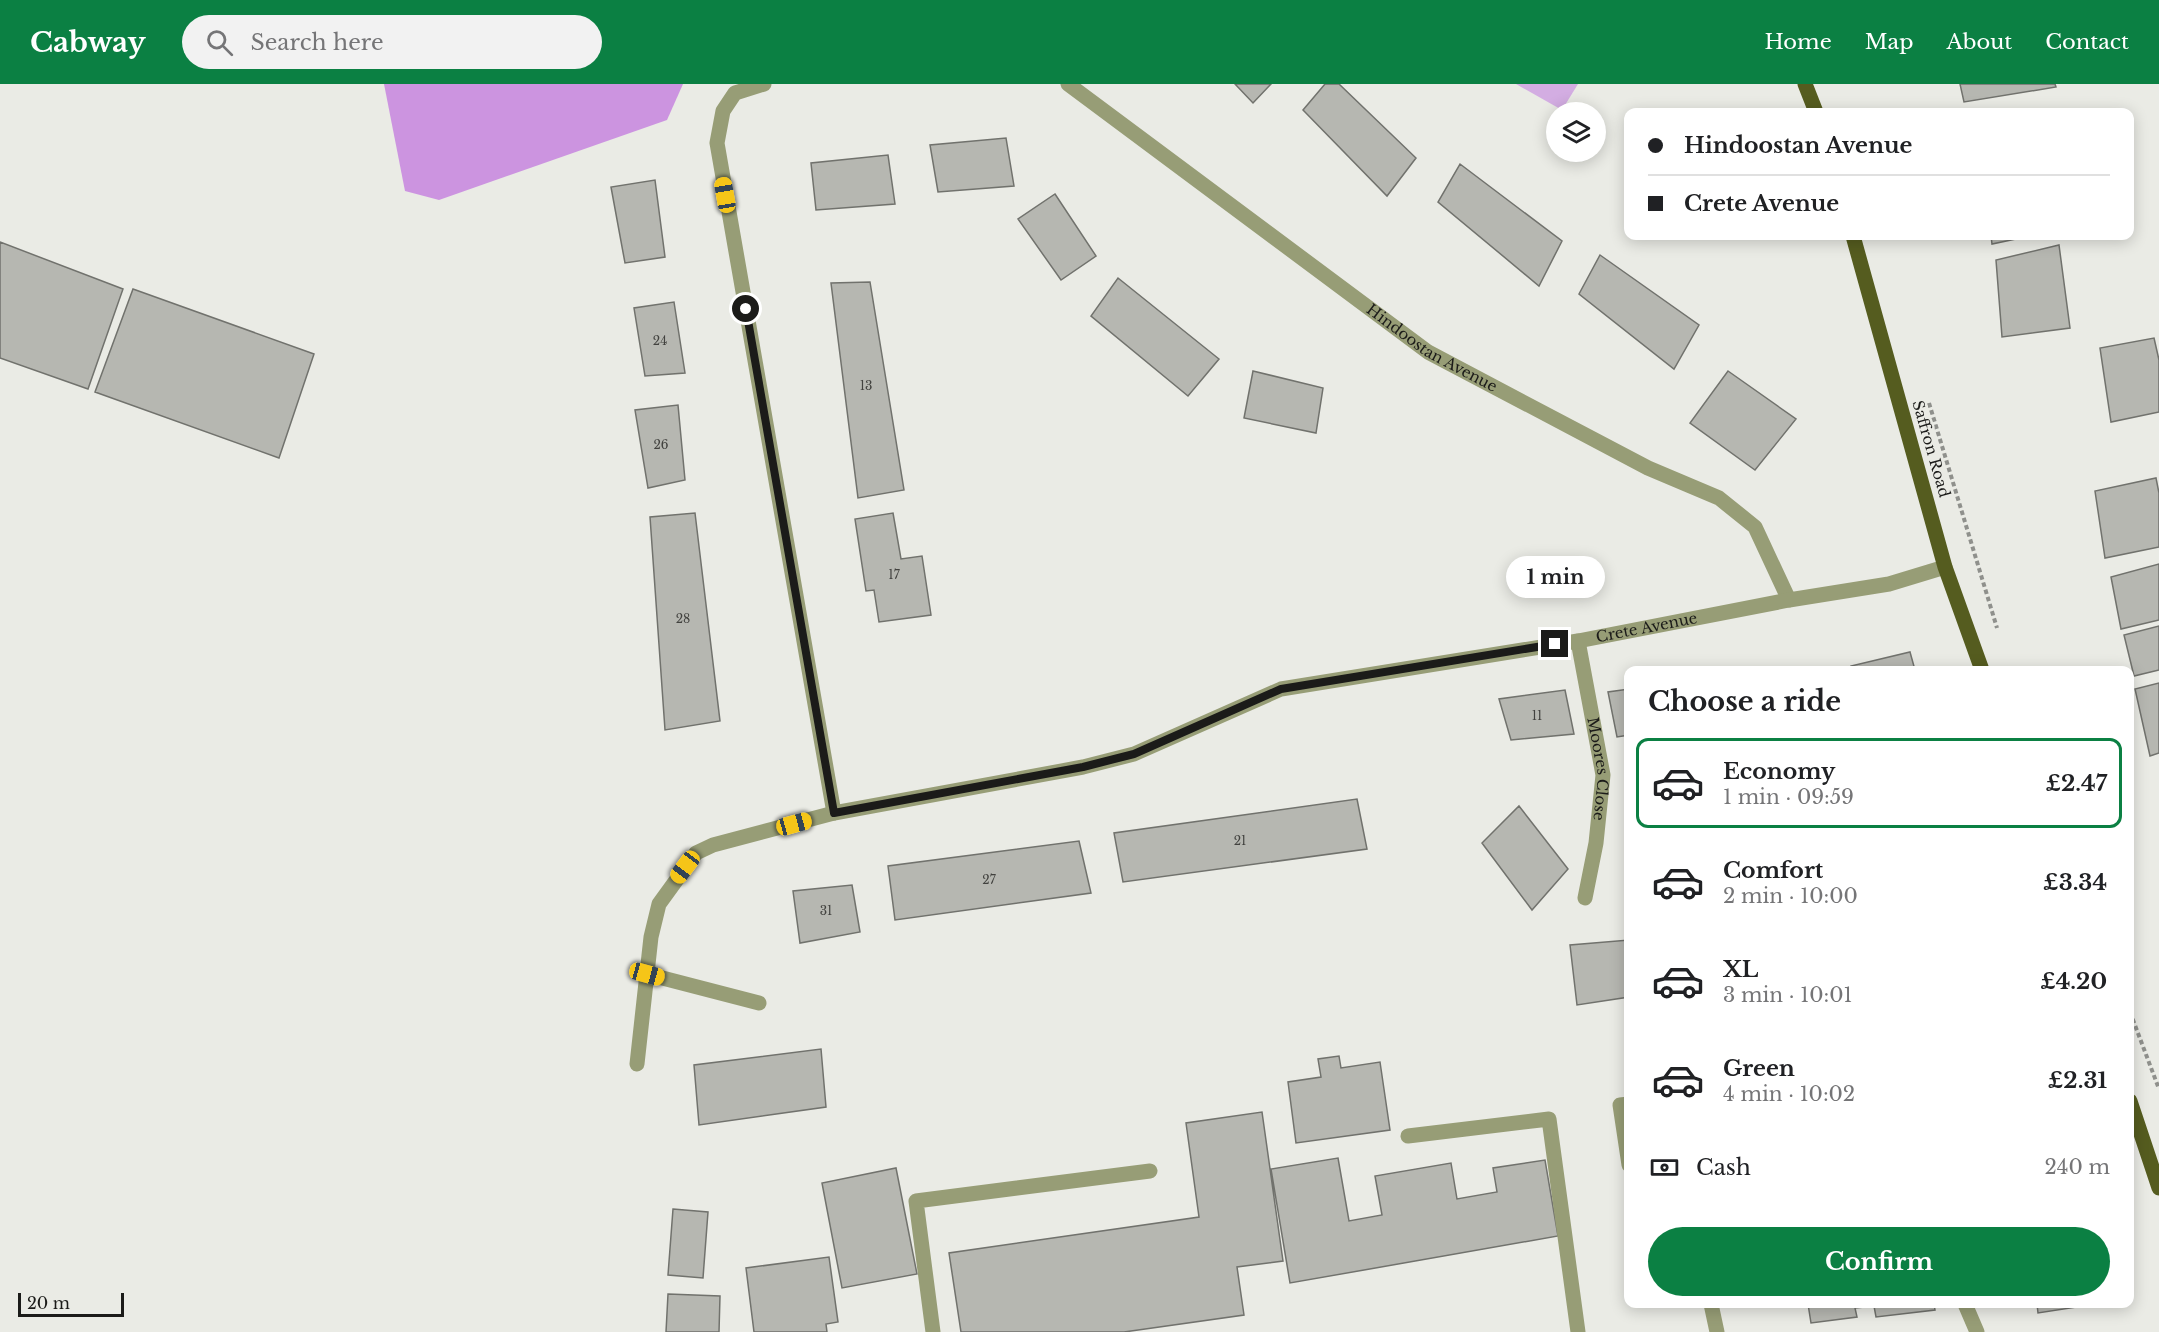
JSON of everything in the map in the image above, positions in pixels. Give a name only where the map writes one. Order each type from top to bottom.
[{"type":"main road","points":[[1805,84],[1814,108]]},
{"type":"main road","name":"Saffron Road","points":[[1854,240],[1946,567],[1981,666]]},
{"type":"main road","points":[[2134,1113],[2159,1188]]},
{"type":"street","points":[[764,84],[735,93],[723,111],[717,143],[834,813]]},
{"type":"street","name":"Hindoostan Avenue","points":[[1068,84],[1428,352],[1648,468],[1719,498],[1755,527],[1789,600]]},
{"type":"street","name":"Crete Avenue","points":[[637,1064],[651,938],[659,904],[696,853],[713,845],[834,813],[1083,767],[1134,754],[1281,689],[1578,641],[1789,600],[1889,584],[1946,567]]},
{"type":"street","name":"Moores Close","points":[[1578,641],[1603,775],[1596,843],[1585,898]]},
{"type":"street","points":[[647,974],[759,1003]]},
{"type":"street","points":[[1624,1105],[1620,1105],[1624,1132]]},
{"type":"street","points":[[1408,1136],[1549,1119],[1578,1332]]},
{"type":"street","points":[[933,1332],[916,1201],[1150,1172]]},
{"type":"street","points":[[1712,1308],[1717,1332]]},
{"type":"street","points":[[1967,1308],[1977,1332]]},
{"type":"path","points":[[1926,394],[2000,637]]},
{"type":"path","points":[[2134,1023],[2159,1089]]},
{"type":"shaded area","points":[[384,84],[683,84],[667,120],[439,200],[405,191]]},
{"type":"shaded area","points":[[1516,84],[1578,84],[1567,102],[1548,102]]},
{"type":"building","points":[[1235,84],[1271,84],[1253,103]]},
{"type":"building","points":[[1325,84],[1339,84],[1416,158],[1387,196],[1303,110]]},
{"type":"building","points":[[1960,84],[2055,84],[2056,87],[1964,102]]},
{"type":"building","points":[[1006,138],[1014,186],[938,192],[930,145]]},
{"type":"building","points":[[888,155],[895,204],[816,210],[811,163]]},
{"type":"building","points":[[1460,164],[1562,241],[1539,286],[1438,202]]},
{"type":"building","points":[[655,180],[665,257],[625,263],[611,187]]},
{"type":"building","points":[[1055,194],[1096,256],[1061,280],[1018,219]]},
{"type":"building","points":[[1992,240],[2011,240],[1992,244]]},
{"type":"building","points":[[0,242],[123,289],[88,389],[0,358]]},
{"type":"building","points":[[2059,245],[2070,328],[2002,337],[1996,260]]},
{"type":"building","points":[[1600,255],[1699,325],[1674,369],[1579,294]]},
{"type":"building","points":[[1118,278],[1219,359],[1188,396],[1091,316]]},
{"type":"building","points":[[870,282],[904,490],[858,498],[831,283]]},
{"type":"building","points":[[133,289],[314,354],[279,458],[95,392]]},
{"type":"building","points":[[674,302],[685,373],[645,376],[634,308]]},
{"type":"building","points":[[2154,338],[2159,360],[2159,412],[2111,422],[2100,348]]},
{"type":"building","points":[[1253,371],[1323,388],[1316,433],[1244,418]]},
{"type":"building","points":[[1728,371],[1796,419],[1755,470],[1690,423]]},
{"type":"building","points":[[678,405],[685,480],[648,488],[635,410]]},
{"type":"building","points":[[2156,478],[2159,493],[2159,547],[2105,558],[2095,491]]},
{"type":"building","points":[[695,513],[720,721],[665,730],[650,517]]},
{"type":"building","points":[[893,513],[901,559],[922,556],[931,615],[879,622],[874,590],[866,591],[855,519]]},
{"type":"building","points":[[2159,564],[2159,620],[2121,629],[2111,577]]},
{"type":"building","points":[[2159,626],[2159,670],[2134,676],[2134,666],[2132,666],[2124,635]]},
{"type":"building","points":[[1910,652],[1914,666],[1851,666]]},
{"type":"building","points":[[2159,683],[2159,753],[2150,756],[2135,689]]},
{"type":"building","points":[[1565,690],[1574,734],[1511,740],[1499,699]]},
{"type":"building","points":[[1624,690],[1624,736],[1617,737],[1608,692]]},
{"type":"building","points":[[1357,799],[1367,849],[1123,882],[1114,833]]},
{"type":"building","points":[[1519,806],[1568,869],[1532,910],[1482,843]]},
{"type":"building","points":[[1079,841],[1091,893],[895,920],[888,866]]},
{"type":"building","points":[[852,885],[860,932],[800,943],[793,891]]},
{"type":"building","points":[[1624,940],[1624,998],[1577,1005],[1570,945]]},
{"type":"building","points":[[821,1049],[826,1107],[699,1125],[694,1065]]},
{"type":"building","points":[[1339,1056],[1341,1068],[1380,1062],[1390,1130],[1296,1143],[1288,1082],[1321,1077],[1318,1059]]},
{"type":"building","points":[[1262,1112],[1283,1261],[1237,1267],[1244,1315],[1124,1332],[961,1332],[949,1253],[1199,1217],[1186,1123]]},
{"type":"building","points":[[1338,1158],[1349,1221],[1382,1215],[1375,1176],[1451,1163],[1457,1199],[1497,1192],[1493,1168],[1545,1160],[1558,1236],[1290,1283],[1271,1169]]},
{"type":"building","points":[[896,1168],[917,1274],[842,1288],[822,1183]]},
{"type":"building","points":[[673,1209],[708,1212],[703,1278],[668,1275]]},
{"type":"building","points":[[829,1257],[838,1322],[826,1324],[827,1332],[754,1332],[746,1268]]},
{"type":"building","points":[[668,1294],[720,1296],[719,1332],[666,1332]]},
{"type":"building","points":[[1809,1308],[1855,1308],[1857,1317],[1811,1323]]},
{"type":"building","points":[[1874,1308],[1935,1308],[1935,1310],[1876,1317]]},
{"type":"building","points":[[2037,1308],[2070,1308],[2038,1313]]},
{"type":"route","points":[[746,309],[834,813],[1083,767],[1134,754],[1281,689],[1555,644]]}]
